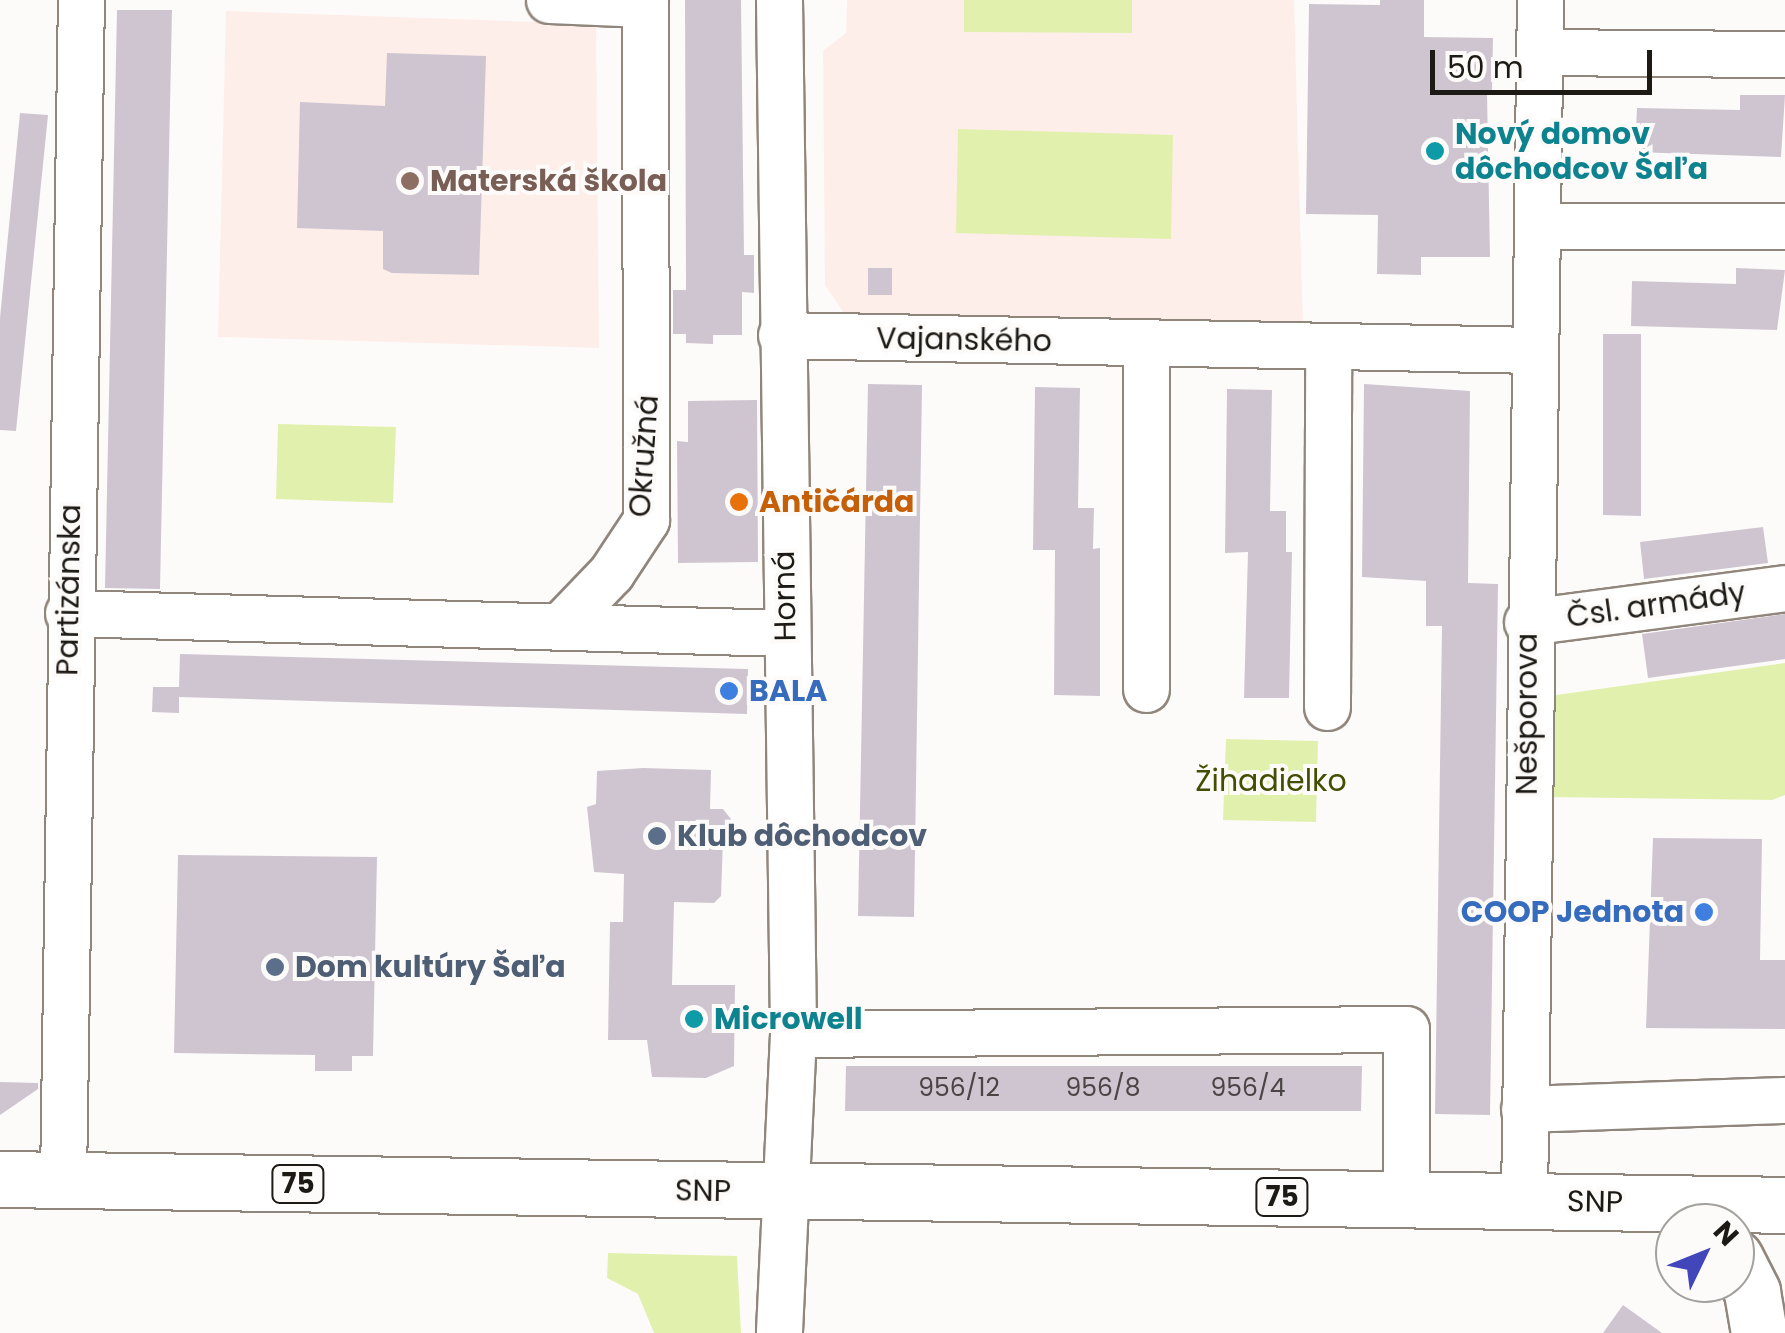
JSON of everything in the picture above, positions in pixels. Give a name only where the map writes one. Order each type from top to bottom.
[{"type":"main road","name":"SNP","points":[[0,1179],[1785,1205]]},
{"type":"main road","points":[[1630,1202],[1655,1210]]},
{"type":"main road","points":[[1759,1333],[1785,1296]]},
{"type":"main road","points":[[1754,1303],[1759,1333]]},
{"type":"street","name":"Partizánska","points":[[63,1180],[68,613],[81,0]]},
{"type":"street","name":"Okružná","points":[[549,0],[645,2],[646,520],[611,572],[560,626]]},
{"type":"street","name":"Horná","points":[[779,0],[793,1034],[781,1192],[779,1333]]},
{"type":"street","name":"Nešporova","points":[[1524,1201],[1528,622],[1540,0]]},
{"type":"street","points":[[1539,52],[1785,54]]},
{"type":"street","points":[[1538,226],[1785,226]]},
{"type":"street","name":"Vajanského","points":[[781,334],[1328,349],[1533,350]]},
{"type":"street","points":[[1146,344],[1146,689]]},
{"type":"street","points":[[1327,707],[1328,349]]},
{"type":"street","name":"Čsl. armády","points":[[1528,622],[1785,588]]},
{"type":"street","points":[[68,613],[786,633]]},
{"type":"street","points":[[793,1034],[1406,1028],[1406,1199]]},
{"type":"street","points":[[1524,1109],[1785,1100]]},
{"type":"street","points":[[780,1247],[838,1192]]},
{"type":"shaded area","points":[[847,0],[1294,0],[1303,328],[850,322],[825,285],[823,51],[846,33]]},
{"type":"shaded area","name":"Materská škola","points":[[226,11],[596,24],[599,348],[218,337]]},
{"type":"green space","points":[[964,0],[1132,0],[1132,33],[964,32]]},
{"type":"green space","points":[[958,129],[1173,135],[1171,239],[956,233]]},
{"type":"green space","points":[[278,424],[396,427],[393,503],[276,499]]},
{"type":"green space","points":[[1785,663],[1785,795],[1772,800],[1547,797],[1549,696]]},
{"type":"green space","name":"Žihadielko","points":[[1226,739],[1318,741],[1316,822],[1223,820]]},
{"type":"green space","points":[[608,1253],[737,1256],[741,1333],[654,1333],[638,1294],[607,1278]]},
{"type":"building","points":[[685,0],[741,0],[744,255],[754,255],[754,293],[742,292],[742,335],[713,335],[713,344],[686,343],[686,334],[673,334],[673,290],[686,290]]},
{"type":"building","name":"Nový domov dôchodcov Šaľa","points":[[1380,0],[1424,0],[1424,37],[1493,38],[1492,92],[1487,92],[1490,257],[1421,257],[1421,275],[1377,274],[1378,215],[1306,214],[1309,4],[1380,5]]},
{"type":"building","points":[[117,10],[172,10],[160,589],[105,588]]},
{"type":"building","points":[[387,53],[486,56],[479,275],[392,273],[383,269],[383,231],[297,228],[300,102],[385,106]]},
{"type":"building","points":[[1740,95],[1785,95],[1781,157],[1635,152],[1637,108],[1740,110]]},
{"type":"building","points":[[20,113],[48,115],[16,431],[0,430],[0,318]]},
{"type":"building","points":[[868,268],[892,268],[892,295],[868,295]]},
{"type":"building","points":[[1736,268],[1785,270],[1777,330],[1631,326],[1632,281],[1736,284]]},
{"type":"building","points":[[1603,334],[1641,334],[1641,516],[1603,515]]},
{"type":"building","points":[[868,384],[922,385],[914,917],[858,916]]},
{"type":"building","points":[[1364,384],[1470,391],[1468,583],[1498,584],[1490,1115],[1435,1114],[1442,626],[1426,626],[1426,581],[1362,577]]},
{"type":"building","points":[[1035,387],[1080,388],[1078,508],[1094,508],[1093,549],[1100,548],[1100,696],[1054,695],[1055,550],[1033,550]]},
{"type":"building","points":[[1227,389],[1272,390],[1270,511],[1286,511],[1286,552],[1292,552],[1289,698],[1244,698],[1248,552],[1225,553]]},
{"type":"building","points":[[757,400],[758,562],[678,563],[677,441],[688,442],[688,401]]},
{"type":"building","points":[[1763,527],[1768,563],[1644,579],[1640,542]]},
{"type":"building","points":[[1785,614],[1785,659],[1648,678],[1642,634]]},
{"type":"building","points":[[180,654],[748,669],[747,714],[179,697],[179,713],[152,712],[153,687],[179,687]]},
{"type":"building","points":[[711,770],[710,809],[723,809],[731,819],[723,839],[721,896],[714,903],[674,902],[672,985],[735,985],[734,1066],[706,1078],[652,1077],[647,1040],[608,1040],[610,922],[623,922],[624,874],[594,872],[587,807],[596,804],[597,771]]},
{"type":"building","name":"COOP Jednota","points":[[1653,838],[1762,839],[1760,960],[1785,960],[1785,1029],[1646,1028]]},
{"type":"building","name":"Dom kultúry Šaľa","points":[[178,855],[377,857],[373,1056],[352,1056],[352,1071],[315,1071],[315,1055],[174,1053]]},
{"type":"building","points":[[846,1066],[1362,1066],[1361,1111],[845,1111]]},
{"type":"building","points":[[0,1082],[38,1083],[38,1089],[0,1115]]},
{"type":"building","points":[[1623,1305],[1662,1333],[1603,1333]]},
{"type":"place","name":"Nový domov dôchodcov Šaľa","points":[[1435,151]]},
{"type":"place","name":"Materská škola","points":[[410,181]]},
{"type":"place","name":"Antičárda","points":[[739,502]]},
{"type":"place","name":"BALA","points":[[729,691]]},
{"type":"place","name":"Klub dôchodcov","points":[[657,836]]},
{"type":"place","name":"COOP Jednota","points":[[1704,912]]},
{"type":"place","name":"Dom kultúry Šaľa","points":[[275,967]]},
{"type":"place","name":"Microwell","points":[[694,1019]]}]
